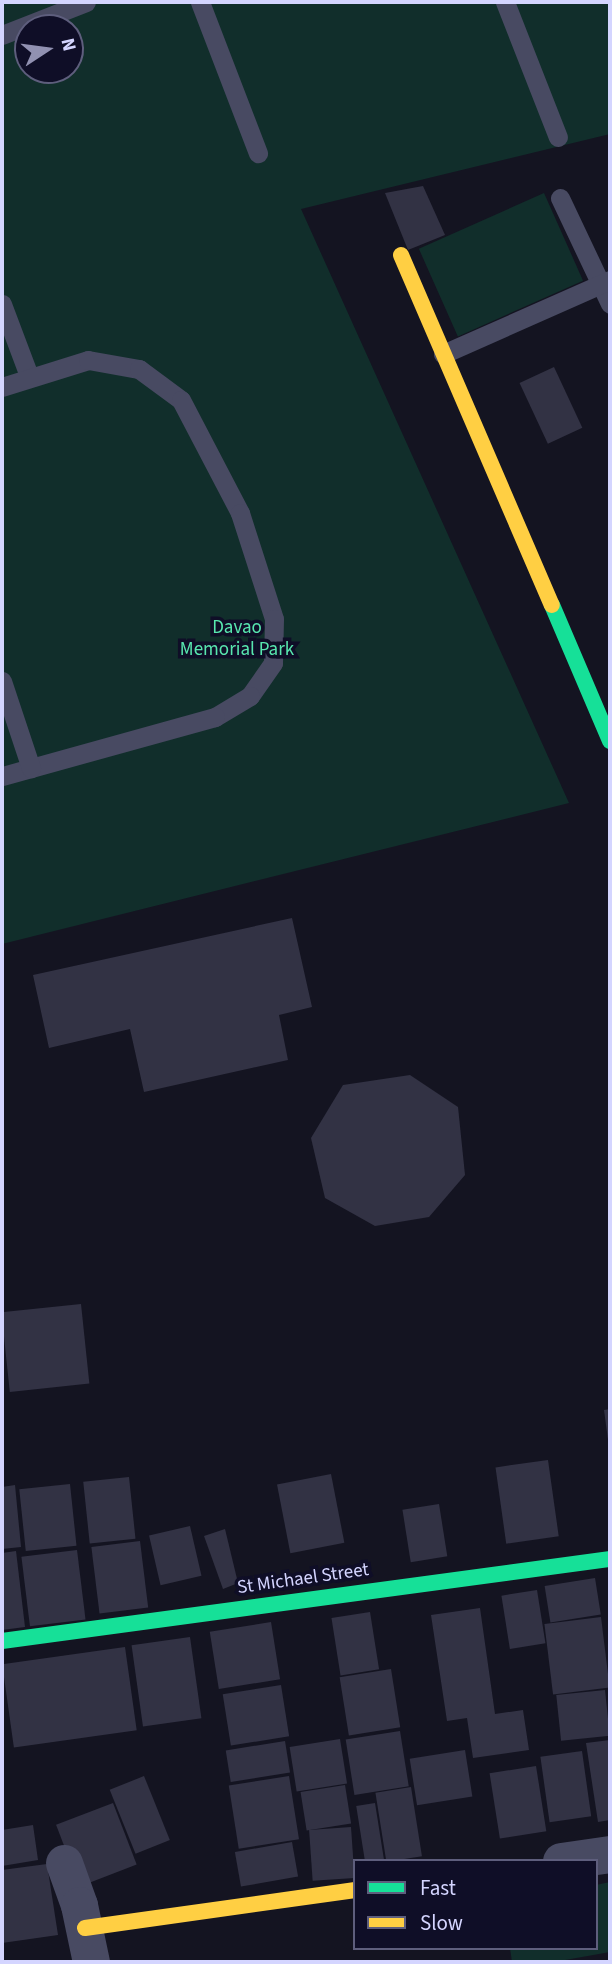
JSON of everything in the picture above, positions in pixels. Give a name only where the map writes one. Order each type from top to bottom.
[{"type":"street","points":[[401,255],[610,741]]},
{"type":"street","name":"St Michael Street","points":[[2,1641],[610,1559]]},
{"type":"street","points":[[575,1859],[610,1854]]},
{"type":"street","points":[[64,1863],[88,1945],[353,1890]]},
{"type":"lane","points":[[2,35],[86,2]]},
{"type":"lane","points":[[200,2],[258,153]]},
{"type":"lane","points":[[505,2],[558,137]]},
{"type":"lane","points":[[560,198],[606,282],[610,304]]},
{"type":"lane","points":[[443,354],[606,282]]},
{"type":"lane","points":[[2,304],[29,376]]},
{"type":"lane","points":[[2,387],[29,376],[88,360],[139,369],[181,400],[240,513],[274,619],[273,663],[250,696],[215,717],[2,776]]},
{"type":"lane","points":[[2,681],[31,768]]},
{"type":"green space","name":"Davao Memorial Park","points":[[2,2],[610,2],[610,134],[301,209],[569,803],[2,944]]},
{"type":"green space","points":[[544,193],[583,281],[458,336],[419,249]]},
{"type":"green space","points":[[610,1882],[610,1952],[554,1962],[512,1962],[510,1950],[598,1950],[598,1885]]},
{"type":"building","points":[[423,186],[445,235],[408,250],[385,193]]},
{"type":"building","points":[[554,367],[582,428],[548,444],[520,383]]},
{"type":"building","points":[[292,918],[312,1007],[279,1015],[288,1060],[144,1092],[130,1029],[49,1048],[33,975]]},
{"type":"building","points":[[410,1075],[458,1107],[465,1175],[429,1217],[375,1226],[325,1198],[311,1138],[343,1085]]},
{"type":"building","points":[[81,1304],[89,1384],[10,1392],[2,1312]]},
{"type":"building","points":[[610,1409],[610,1447],[609,1447],[604,1410]]},
{"type":"building","points":[[548,1460],[559,1536],[506,1544],[496,1467]]},
{"type":"building","points":[[331,1474],[344,1543],[290,1553],[277,1484]]},
{"type":"building","points":[[129,1477],[135,1539],[90,1543],[83,1482]]},
{"type":"building","points":[[70,1484],[76,1546],[26,1551],[19,1489]]},
{"type":"building","points":[[15,1485],[21,1547],[2,1549],[2,1487]]},
{"type":"building","points":[[439,1504],[447,1556],[411,1562],[402,1510]]},
{"type":"building","points":[[190,1526],[201,1576],[161,1585],[149,1535]]},
{"type":"building","points":[[225,1529],[238,1583],[223,1589],[204,1536]]},
{"type":"building","points":[[140,1541],[148,1608],[100,1613],[91,1547]]},
{"type":"building","points":[[77,1550],[86,1619],[30,1626],[21,1557]]},
{"type":"building","points":[[16,1551],[25,1627],[2,1630],[2,1553]]},
{"type":"building","points":[[595,1578],[601,1615],[550,1623],[545,1586]]},
{"type":"building","points":[[537,1590],[545,1643],[510,1649],[501,1596]]},
{"type":"building","points":[[480,1608],[495,1714],[523,1710],[529,1750],[473,1758],[467,1718],[447,1721],[431,1615]]},
{"type":"building","points":[[370,1612],[379,1669],[341,1675],[331,1618]]},
{"type":"building","points":[[601,1617],[610,1687],[553,1694],[544,1624]]},
{"type":"building","points":[[271,1622],[280,1679],[219,1689],[210,1632]]},
{"type":"building","points":[[190,1637],[201,1718],[143,1726],[132,1645]]},
{"type":"building","points":[[125,1647],[137,1730],[14,1747],[2,1664]]},
{"type":"building","points":[[391,1669],[400,1727],[349,1735],[340,1677]]},
{"type":"building","points":[[281,1685],[289,1736],[231,1746],[223,1694]]},
{"type":"building","points":[[605,1690],[610,1736],[561,1741],[556,1695]]},
{"type":"building","points":[[400,1731],[409,1786],[354,1795],[346,1740]]},
{"type":"building","points":[[340,1739],[347,1783],[297,1791],[290,1747]]},
{"type":"building","points":[[610,1740],[610,1820],[598,1822],[586,1743]]},
{"type":"building","points":[[285,1741],[290,1773],[231,1782],[226,1750]]},
{"type":"building","points":[[465,1750],[472,1796],[417,1805],[410,1759]]},
{"type":"building","points":[[582,1751],[591,1816],[550,1822],[540,1757]]},
{"type":"building","points":[[536,1766],[546,1831],[500,1839],[490,1773]]},
{"type":"building","points":[[144,1776],[170,1840],[136,1854],[110,1790]]},
{"type":"building","points":[[289,1776],[299,1839],[239,1849],[229,1786]]},
{"type":"building","points":[[345,1785],[351,1824],[307,1831],[301,1792]]},
{"type":"building","points":[[411,1787],[422,1856],[386,1859],[375,1793]]},
{"type":"building","points":[[113,1803],[137,1865],[80,1886],[56,1825]]},
{"type":"building","points":[[375,1803],[384,1859],[365,1859],[356,1806]]},
{"type":"building","points":[[33,1825],[38,1860],[2,1866],[2,1830]]},
{"type":"building","points":[[351,1827],[353,1878],[313,1881],[309,1830]]},
{"type":"building","points":[[292,1842],[298,1876],[241,1887],[235,1852]]},
{"type":"building","points":[[47,1864],[58,1935],[2,1943],[2,1870]]},
{"type":"traffic: fast","points":[[552,605],[610,741]]},
{"type":"traffic: fast","points":[[2,1641],[610,1559]]},
{"type":"traffic: slow","points":[[401,255],[552,605]]},
{"type":"traffic: slow","points":[[85,1928],[353,1890]]}]
